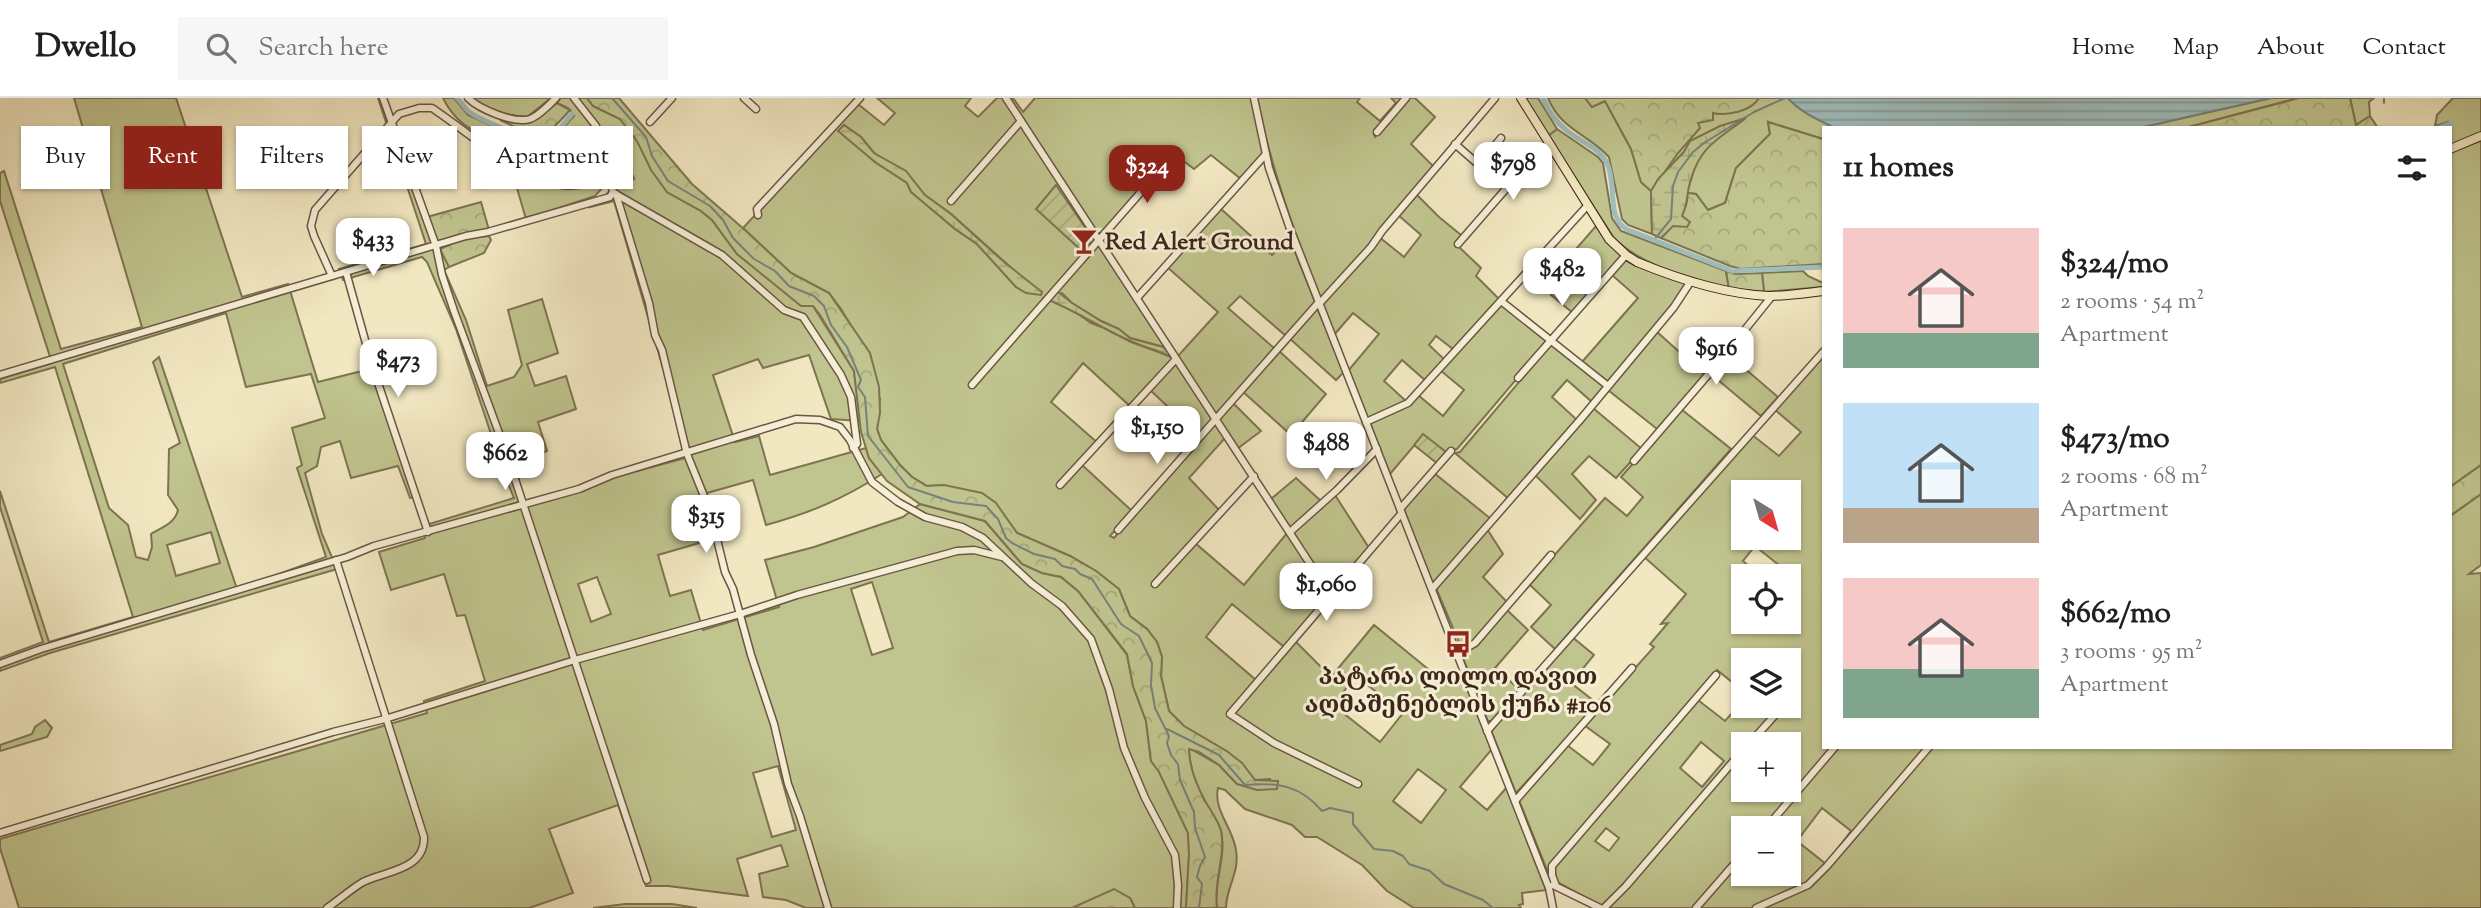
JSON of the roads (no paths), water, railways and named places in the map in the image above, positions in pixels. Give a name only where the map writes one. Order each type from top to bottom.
[{"type":"main road","points":[[1521,98],[1609,239],[1626,255],[1646,266],[1726,291],[1772,296],[1822,291]]},
{"type":"main road","points":[[2452,148],[2481,136]]},
{"type":"street","points":[[383,98],[436,246],[453,311],[524,505],[647,880]]},
{"type":"street","points":[[468,98],[499,115],[521,120],[538,114],[556,98]]},
{"type":"street","points":[[574,98],[596,126]]},
{"type":"street","points":[[650,122],[672,98]]},
{"type":"street","points":[[744,98],[756,109]]},
{"type":"street","points":[[758,215],[757,209],[860,98]]},
{"type":"street","points":[[1006,98],[1331,596]]},
{"type":"street","points":[[1254,98],[1266,154],[1289,226],[1515,802],[1553,908]]},
{"type":"street","points":[[1377,132],[1406,98]]},
{"type":"street","points":[[1118,530],[1371,247],[1495,98]]},
{"type":"street","points":[[332,276],[314,236],[312,226],[315,210],[391,122],[399,114],[419,108],[432,108],[471,134]]},
{"type":"street","points":[[951,201],[1021,121]]},
{"type":"street","points":[[1455,144],[1479,165],[1502,138]]},
{"type":"street","points":[[1458,244],[1549,144]]},
{"type":"street","points":[[972,385],[1176,152]]},
{"type":"street","points":[[1137,298],[1266,154]]},
{"type":"street","points":[[613,189],[649,303],[687,454],[710,511],[725,572],[733,589],[774,724],[788,784],[828,908]]},
{"type":"street","points":[[0,375],[600,200],[614,193]]},
{"type":"street","points":[[614,193],[722,255],[784,310],[803,317],[841,376],[851,397],[857,444],[853,448]]},
{"type":"street","points":[[1366,422],[1408,403],[1588,205]]},
{"type":"street","points":[[1518,378],[1626,255]]},
{"type":"street","points":[[346,272],[372,365],[428,532]]},
{"type":"street","points":[[1432,589],[1608,386],[1674,307],[1691,281]]},
{"type":"street","points":[[1634,461],[1772,296]]},
{"type":"street","points":[[1501,301],[1608,386]]},
{"type":"street","points":[[1487,731],[1822,353]]},
{"type":"street","points":[[1060,485],[1176,359]]},
{"type":"street","points":[[0,664],[374,546],[579,489],[612,475],[796,419],[829,421],[840,427],[872,482],[898,502],[925,517],[974,532],[1006,557],[1031,583],[1062,606],[1091,639],[1109,690],[1124,748],[1145,798],[1175,855],[1177,908]]},
{"type":"street","points":[[1290,532],[1377,449]]},
{"type":"street","points":[[1359,784],[1274,743],[1230,713],[1451,451]]},
{"type":"street","points":[[1155,584],[1254,476]]},
{"type":"street","points":[[0,833],[575,660],[957,551],[974,550],[1006,557]]},
{"type":"street","points":[[1455,649],[1463,650],[1475,643],[1551,555]]},
{"type":"street","points":[[327,908],[362,883],[412,864],[424,846],[424,836],[336,560]]},
{"type":"street","points":[[1515,802],[1632,668]]},
{"type":"street","points":[[1556,887],[1552,866],[1716,675]]},
{"type":"street","points":[[1760,732],[1772,718]]},
{"type":"street","points":[[1776,816],[1833,749]]},
{"type":"street","points":[[1756,908],[1808,884],[1827,866],[1927,749]]},
{"type":"street","points":[[1545,881],[1602,908],[1626,886],[1731,764]]},
{"type":"street","points":[[1696,908],[1731,868]]},
{"type":"water","points":[[1788,98],[2271,98],[2148,126],[1831,126]]},
{"type":"waterway","points":[[457,98],[468,111],[482,119],[517,134],[537,139],[552,135],[572,114]]},
{"type":"waterway","points":[[612,98],[646,137],[652,156],[668,181],[710,206],[723,220],[733,238],[754,259],[775,271],[789,286],[814,296],[824,306],[831,325],[847,347],[861,380],[858,387],[865,397],[868,436],[908,487],[953,502],[986,506],[998,519],[1006,538],[1012,543],[1034,554],[1055,559],[1062,566],[1075,569],[1092,579],[1121,624],[1139,636],[1152,663],[1151,685],[1155,708],[1169,736],[1167,743],[1178,764],[1180,780],[1194,812],[1195,828],[1205,857],[1197,877],[1202,884],[1199,908]]},
{"type":"waterway","points":[[1543,98],[1561,126],[1598,152],[1607,163],[1616,216],[1626,229],[1732,271],[1822,267]]},
{"type":"waterway","points":[[1654,240],[1671,219],[1673,186],[1678,172],[1693,152],[1754,112],[1785,98]]},
{"type":"waterway","points":[[2384,98],[2384,103]]},
{"type":"waterway","points":[[2444,126],[2452,123]]},
{"type":"waterway","points":[[1167,729],[1219,755],[1245,785],[1287,787],[1314,802],[1322,811],[1330,808],[1353,813],[1353,824],[1374,849],[1393,851],[1403,856],[1409,864],[1430,871],[1444,884],[1483,900],[1493,908]]},
{"type":"place","name":"Red Alert Ground","points":[[1084,241]]},
{"type":"place","name":"პატარა ლილო დავით აღმაშენებლის ქუჩა #106","points":[[1458,644]]}]
